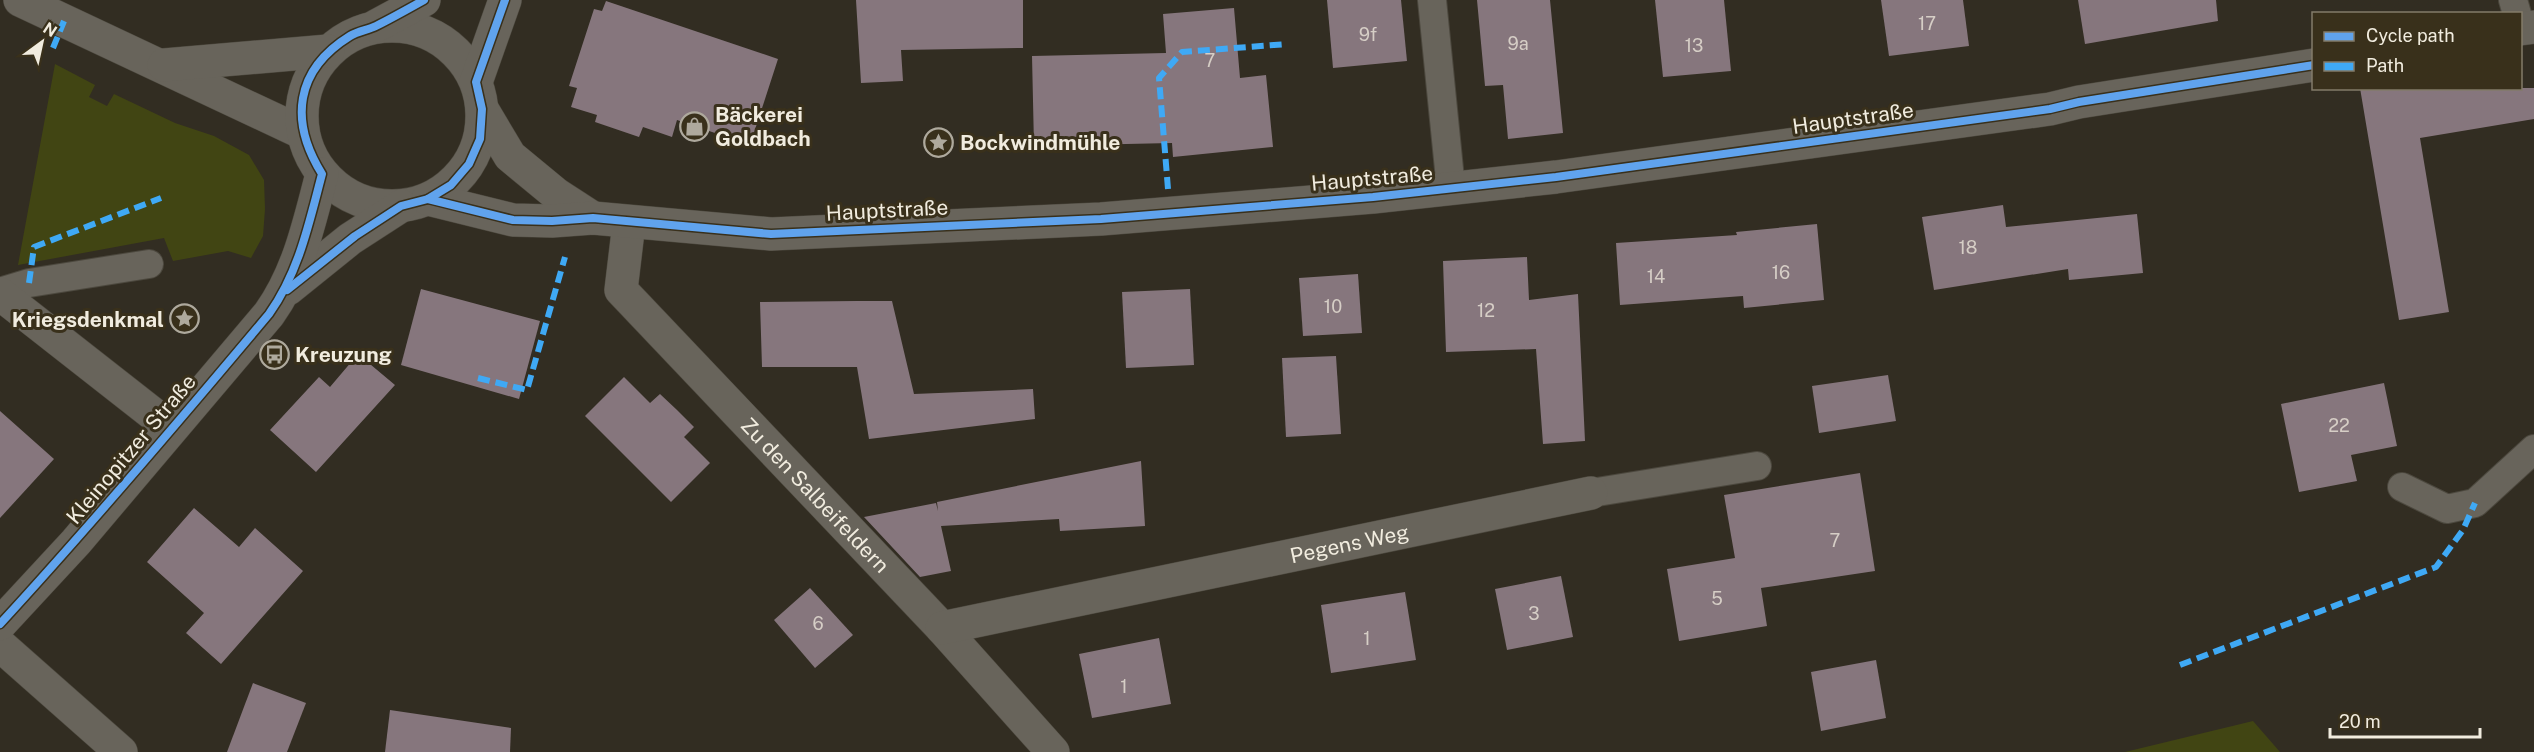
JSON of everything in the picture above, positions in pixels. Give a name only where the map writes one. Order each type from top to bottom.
[{"type":"street","points":[[20,0],[303,133]]},
{"type":"street","points":[[424,0],[375,27],[352,34],[328,51],[314,70],[304,95],[301,113],[303,133],[309,152],[322,174],[347,195],[373,205],[415,203],[451,185],[469,164],[480,139],[479,95],[505,0]]},
{"type":"street","points":[[375,27],[406,26],[432,34],[456,52],[468,66],[479,95]]},
{"type":"street","points":[[162,65],[328,51]]},
{"type":"street","name":"Hauptstraße","points":[[415,203],[513,220],[552,221],[593,218],[771,234],[1101,219],[1451,189],[1711,156],[2050,109],[2168,87],[2312,65]]},
{"type":"street","name":"Hauptstraße","points":[[479,95],[510,156],[556,194],[593,218]]},
{"type":"street","name":"Kleinopitzer Straße","points":[[285,292],[303,248],[322,174]]},
{"type":"street","name":"Kleinopitzer Straße","points":[[0,624],[76,542],[285,292],[350,239],[415,203]]},
{"type":"street","name":"Zu den Salbeifeldern","points":[[629,223],[621,290],[942,628],[1053,752]]},
{"type":"street","points":[[0,293],[171,428]]},
{"type":"street","name":"Pegens Weg","points":[[942,628],[1592,493]]},
{"type":"street","points":[[0,645],[121,752]]},
{"type":"lane","points":[[1432,0],[1451,189]]},
{"type":"lane","points":[[0,293],[29,283],[149,264]]},
{"type":"lane","points":[[2402,486],[2446,509],[2475,503],[2534,449]]},
{"type":"lane","name":"Pegens Weg","points":[[1592,493],[1757,466]]},
{"type":"green space","points":[[55,64],[95,85],[89,97],[107,106],[114,94],[175,123],[214,136],[249,155],[264,180],[265,209],[263,236],[251,258],[228,251],[173,261],[164,238],[18,265]]},
{"type":"green space","points":[[2253,721],[2280,752],[2125,752]]},
{"type":"building","points":[[856,0],[1023,0],[1023,48],[901,50],[903,81],[861,83]]},
{"type":"building","points":[[1327,0],[1401,0],[1407,61],[1333,68]]},
{"type":"building","points":[[1477,0],[1550,0],[1563,133],[1508,139],[1503,85],[1485,86]]},
{"type":"building","points":[[1655,0],[1724,0],[1731,71],[1663,77]]},
{"type":"building","points":[[1881,0],[1963,0],[1969,46],[1889,56]]},
{"type":"building","points":[[2078,0],[2216,0],[2218,21],[2085,44]]},
{"type":"building","points":[[606,1],[778,59],[750,145],[677,120],[672,137],[643,127],[639,137],[595,122],[597,115],[571,107],[577,88],[569,86],[594,9],[602,11]]},
{"type":"building","points":[[1234,8],[1240,78],[1266,75],[1273,147],[1173,157],[1172,143],[1034,146],[1032,56],[1166,53],[1163,14]]},
{"type":"building","points":[[2522,88],[2534,88],[2534,119],[2420,138],[2449,312],[2399,320],[2360,90],[2522,90]]},
{"type":"building","points":[[2003,205],[2006,227],[2137,214],[2143,273],[2069,280],[2068,269],[1934,290],[1922,217]]},
{"type":"building","points":[[1817,224],[1824,300],[1744,308],[1743,296],[1620,305],[1616,243],[1737,235],[1736,232]]},
{"type":"building","points":[[1527,257],[1529,300],[1578,294],[1585,441],[1543,444],[1536,349],[1446,352],[1443,261]]},
{"type":"building","points":[[1358,274],[1362,333],[1303,336],[1299,278]]},
{"type":"building","points":[[421,289],[540,321],[519,399],[401,365]]},
{"type":"building","points":[[1190,289],[1194,365],[1126,368],[1122,292]]},
{"type":"building","points":[[892,301],[914,394],[1033,389],[1035,419],[869,439],[857,367],[762,367],[760,302]]},
{"type":"building","points":[[358,354],[395,385],[316,472],[270,430],[319,377],[330,387]]},
{"type":"building","points":[[1336,356],[1341,434],[1286,437],[1282,358]]},
{"type":"building","points":[[1888,375],[1896,421],[1819,433],[1812,386]]},
{"type":"building","points":[[624,377],[650,403],[660,394],[694,427],[684,437],[710,463],[671,502],[585,416]]},
{"type":"building","points":[[2384,383],[2397,446],[2351,455],[2357,481],[2299,492],[2281,404]]},
{"type":"building","points":[[0,411],[54,459],[0,518]]},
{"type":"building","points":[[1141,461],[1145,526],[1060,531],[1059,519],[941,526],[951,571],[920,577],[864,517],[936,503],[938,511],[937,502]]},
{"type":"building","points":[[1860,473],[1875,571],[1761,588],[1767,626],[1679,641],[1667,569],[1735,558],[1724,495]]},
{"type":"building","points":[[194,508],[239,547],[255,528],[303,571],[221,664],[186,633],[204,613],[147,562]]},
{"type":"building","points":[[1561,576],[1573,637],[1507,650],[1495,589]]},
{"type":"building","points":[[810,588],[853,635],[815,668],[774,620]]},
{"type":"building","points":[[1405,592],[1416,660],[1331,673],[1321,605]]},
{"type":"building","points":[[1159,638],[1171,704],[1092,718],[1079,654]]},
{"type":"building","points":[[1876,660],[1886,718],[1821,731],[1811,672]]},
{"type":"building","points":[[253,683],[306,703],[287,752],[227,752]]},
{"type":"building","points":[[390,710],[511,728],[510,752],[385,752]]},
{"type":"marked path","points":[[53,48],[64,21]]},
{"type":"marked path","points":[[1168,189],[1159,78],[1182,52],[1287,44]]},
{"type":"marked path","points":[[29,283],[34,247],[161,198]]},
{"type":"marked path","points":[[478,378],[527,390],[565,257]]},
{"type":"marked path","points":[[2180,665],[2436,567],[2463,530],[2475,503]]},
{"type":"cycle path","points":[[0,624],[170,432],[269,314],[279,298],[302,247],[322,174],[311,154],[302,116],[303,98],[308,81],[318,64],[350,36],[376,26],[424,0]]},
{"type":"cycle path","points":[[287,290],[355,236],[401,206],[428,199],[451,185],[469,164],[480,139],[482,109],[476,82],[505,0]]},
{"type":"cycle path","points":[[428,199],[513,220],[552,221],[593,218],[771,234],[1101,219],[1373,197],[1556,177],[2050,109],[2079,102],[2312,65]]},
{"type":"place","name":"Bäckerei Goldbach","points":[[694,126]]},
{"type":"place","name":"Bockwindmühle","points":[[939,142]]},
{"type":"place","name":"Kriegsdenkmal","points":[[185,319]]},
{"type":"place","name":"Kreuzung","points":[[274,354]]}]
